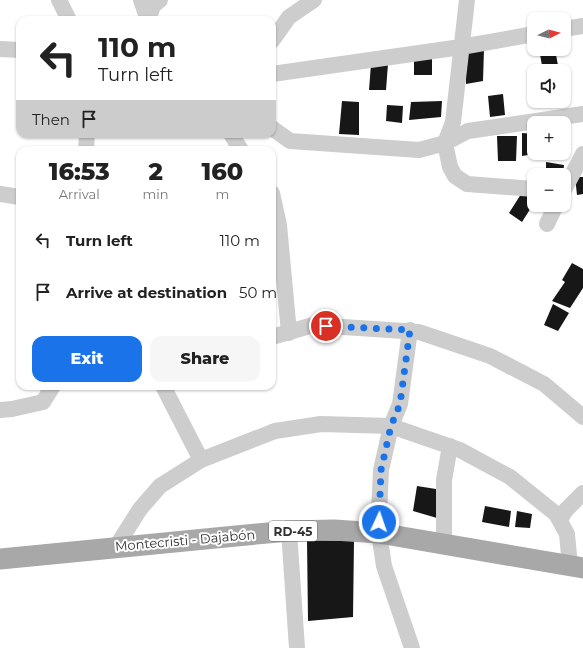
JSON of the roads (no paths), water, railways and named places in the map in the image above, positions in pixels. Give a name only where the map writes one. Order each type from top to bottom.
[{"type":"main road","name":"Montecristi - Dajabón","points":[[0,559],[289,531],[334,530],[379,534],[576,567]]},
{"type":"street","points":[[59,0],[66,16]]},
{"type":"street","points":[[141,0],[147,16]]},
{"type":"street","points":[[149,16],[153,6],[160,0]]},
{"type":"street","points":[[276,35],[288,17],[314,0]]},
{"type":"street","points":[[467,0],[453,122],[446,143],[450,167],[455,176],[467,184],[527,188]]},
{"type":"street","points":[[571,28],[583,26]]},
{"type":"street","points":[[276,73],[461,47],[527,35]]},
{"type":"street","points":[[0,49],[16,50]]},
{"type":"street","points":[[276,131],[290,141],[419,150],[446,143],[468,131],[583,114]]},
{"type":"street","points":[[571,177],[583,154]]},
{"type":"street","points":[[0,194],[16,196]]},
{"type":"street","points":[[276,211],[279,225],[289,333]]},
{"type":"street","points":[[547,224],[553,212]]},
{"type":"street","points":[[276,336],[313,325],[410,330],[490,356],[544,384],[583,417]]},
{"type":"street","points":[[410,330],[400,404],[391,426],[381,470],[379,534],[384,566],[412,648]]},
{"type":"street","points":[[0,410],[12,409],[43,402],[51,390]]},
{"type":"street","points":[[165,390],[201,460]]},
{"type":"street","points":[[116,547],[140,509],[160,486],[201,460],[275,431],[321,424],[391,426],[460,450],[510,478],[556,514],[567,534],[576,567]]},
{"type":"street","points":[[444,544],[444,480],[450,446]]},
{"type":"street","points":[[560,520],[565,511],[583,493]]},
{"type":"street","points":[[289,531],[297,648]]}]
